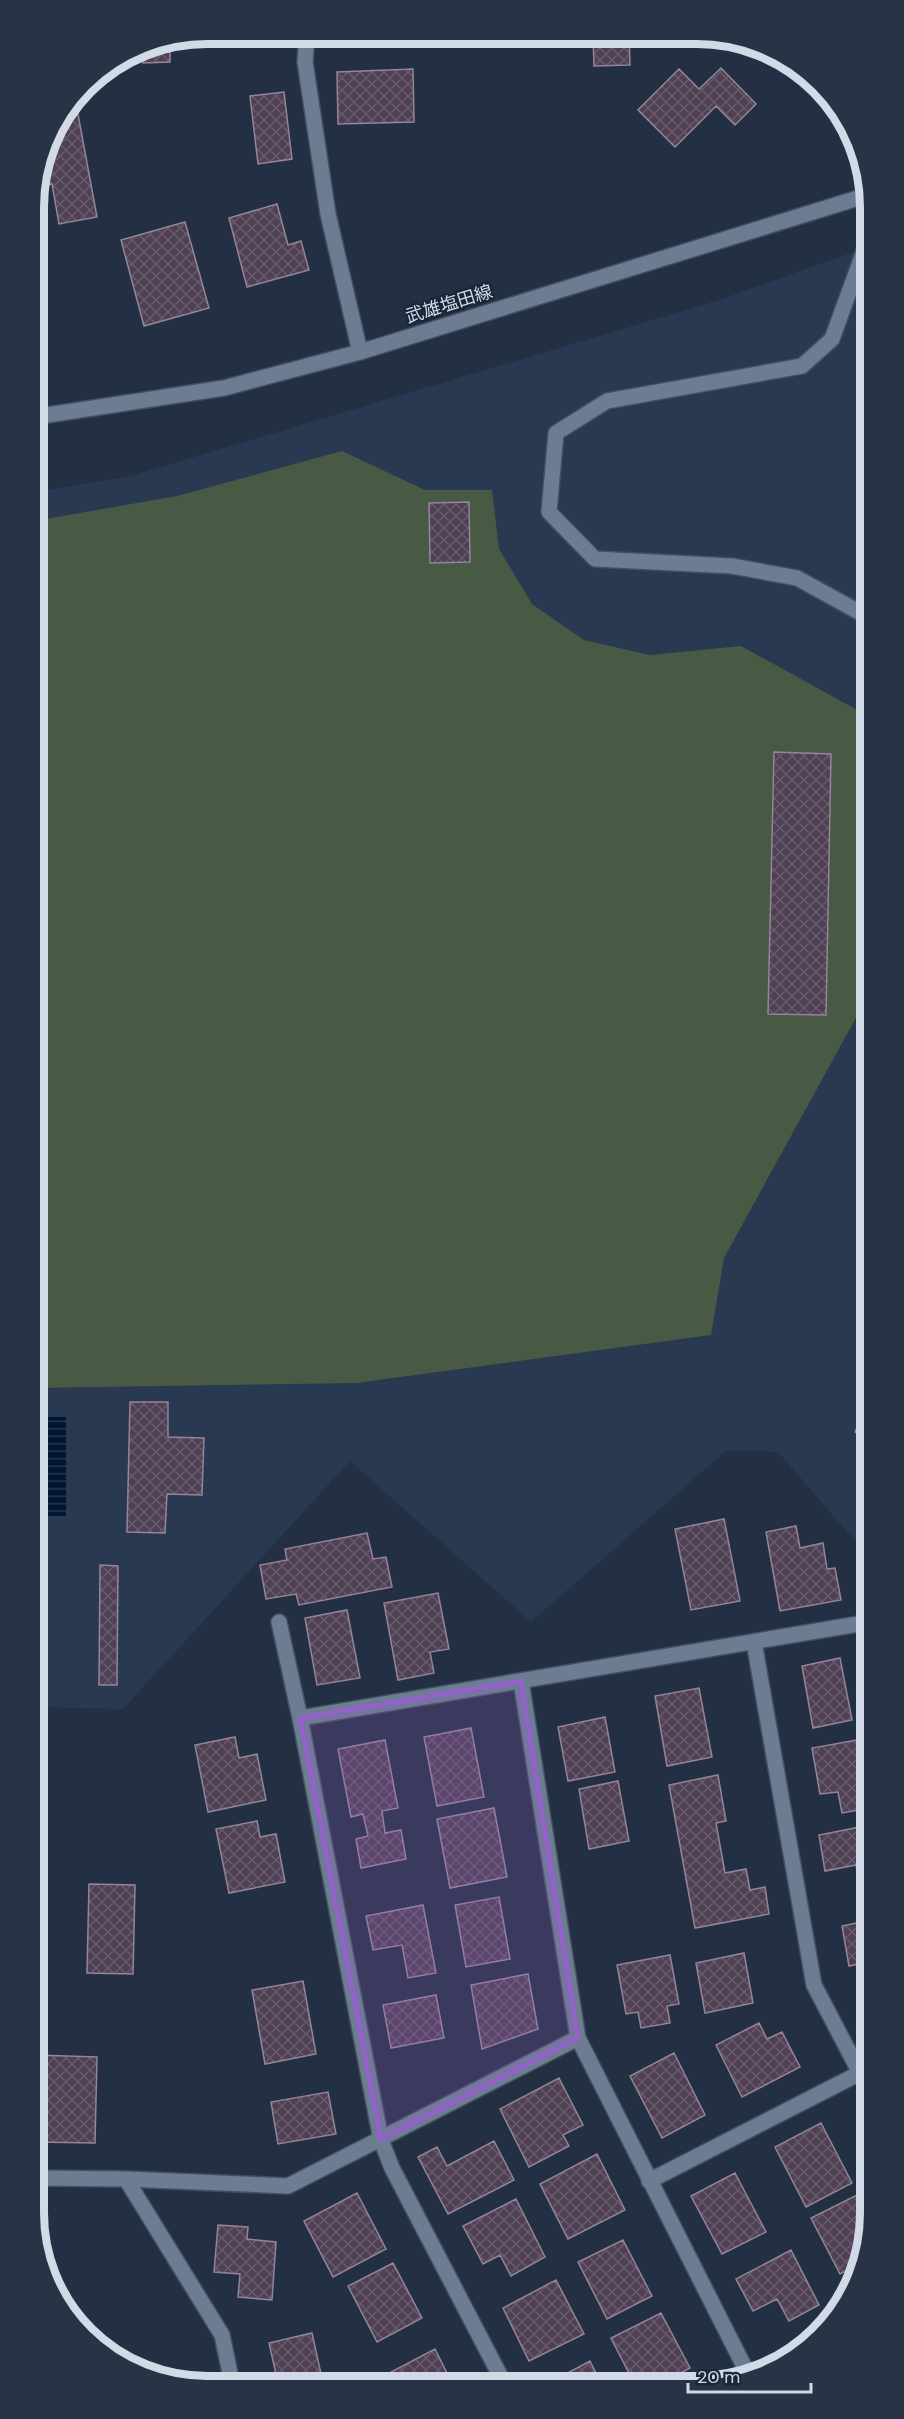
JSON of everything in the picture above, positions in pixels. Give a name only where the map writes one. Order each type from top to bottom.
[{"type":"street","points":[[306,44],[305,62],[328,214],[360,352]]},
{"type":"street","name":"武雄塩田線","points":[[44,415],[224,388],[360,352],[860,197]]},
{"type":"street","points":[[860,262],[832,339],[802,366],[607,401],[556,433],[549,512],[595,559],[732,566],[797,578],[860,613]]},
{"type":"street","points":[[279,1622],[300,1718],[381,2140],[392,2168],[500,2376]]},
{"type":"street","points":[[300,1718],[860,1624]]},
{"type":"street","points":[[649,2181],[860,2073],[814,1985],[754,1642]]},
{"type":"street","points":[[521,1681],[578,2038],[745,2368]]},
{"type":"street","points":[[44,2178],[288,2186],[578,2038]]},
{"type":"street","points":[[126,2179],[222,2335],[231,2376]]},
{"type":"highlighted area","points":[[521,1681],[578,2038],[381,2140],[300,1718]]},
{"type":"shaded area","points":[[860,250],[860,1546],[778,1452],[727,1450],[531,1622],[350,1461],[123,1709],[44,1707],[44,490],[131,476],[716,301]]},
{"type":"shaded area","points":[[44,1417],[66,1417],[66,1516],[44,1516]]},
{"type":"green space","points":[[342,451],[425,490],[492,490],[499,549],[532,604],[584,640],[650,655],[741,646],[860,712],[860,1010],[724,1258],[711,1335],[356,1383],[44,1388],[44,519],[177,496]]},
{"type":"building","points":[[523,44],[544,44],[543,47]]},
{"type":"building","points":[[593,44],[629,44],[630,65],[594,66]]},
{"type":"building","points":[[170,48],[170,62],[143,63],[143,57]]},
{"type":"building","points":[[721,68],[756,104],[735,125],[716,106],[675,147],[638,110],[679,69],[699,89]]},
{"type":"building","points":[[413,69],[414,122],[338,124],[337,72]]},
{"type":"building","points":[[284,92],[292,159],[258,164],[250,96]]},
{"type":"building","points":[[77,107],[97,217],[59,224],[52,184],[45,185],[49,165],[60,135]]},
{"type":"building","points":[[277,204],[288,245],[301,241],[309,270],[247,287],[229,218]]},
{"type":"building","points":[[185,222],[209,308],[144,326],[121,240]]},
{"type":"building","points":[[469,502],[470,562],[430,563],[429,503]]},
{"type":"building","points":[[774,752],[831,754],[826,1015],[768,1014]]},
{"type":"building","points":[[130,1402],[168,1402],[168,1437],[204,1438],[202,1495],[167,1494],[165,1533],[127,1532]]},
{"type":"building","points":[[860,1422],[860,1435],[855,1432]]},
{"type":"building","points":[[724,1519],[740,1601],[691,1610],[675,1529]]},
{"type":"building","points":[[796,1526],[800,1548],[823,1543],[827,1569],[835,1568],[841,1600],[780,1611],[766,1532]]},
{"type":"building","points":[[367,1533],[373,1559],[386,1557],[392,1587],[299,1605],[296,1594],[266,1599],[260,1565],[287,1560],[285,1549]]},
{"type":"building","points":[[100,1565],[118,1566],[117,1685],[99,1685]]},
{"type":"building","points":[[438,1593],[449,1649],[430,1652],[434,1673],[398,1680],[384,1603]]},
{"type":"building","points":[[347,1610],[360,1678],[317,1685],[305,1618]]},
{"type":"building","points":[[840,1658],[852,1720],[813,1728],[802,1666]]},
{"type":"building","points":[[699,1688],[712,1757],[667,1766],[655,1696]]},
{"type":"building","points":[[605,1717],[615,1772],[568,1781],[558,1727]]},
{"type":"building","points":[[471,1728],[484,1797],[437,1806],[424,1737]]},
{"type":"building","points":[[235,1737],[239,1758],[257,1754],[266,1800],[208,1812],[195,1745]]},
{"type":"building","points":[[860,1739],[860,1810],[842,1813],[838,1792],[820,1794],[812,1748]]},
{"type":"building","points":[[385,1740],[398,1808],[382,1811],[385,1833],[401,1830],[406,1859],[361,1868],[356,1839],[368,1836],[363,1814],[351,1817],[338,1749]]},
{"type":"building","points":[[718,1775],[726,1821],[716,1823],[725,1873],[746,1869],[750,1890],[765,1887],[769,1914],[695,1928],[669,1785]]},
{"type":"building","points":[[618,1781],[629,1841],[589,1849],[579,1789]]},
{"type":"building","points":[[494,1808],[507,1877],[450,1888],[437,1819]]},
{"type":"building","points":[[257,1821],[260,1837],[276,1834],[285,1882],[229,1893],[216,1829]]},
{"type":"building","points":[[860,1827],[860,1887],[856,1865],[825,1871],[819,1835]]},
{"type":"building","points":[[89,1884],[135,1885],[133,1974],[87,1973]]},
{"type":"building","points":[[499,1897],[510,1959],[466,1967],[455,1905]]},
{"type":"building","points":[[423,1905],[436,1973],[408,1978],[402,1945],[373,1950],[366,1916]]},
{"type":"building","points":[[860,1922],[860,1964],[849,1966],[842,1926]]},
{"type":"building","points":[[744,1953],[753,2003],[705,2013],[696,1963]]},
{"type":"building","points":[[670,1955],[679,2004],[667,2006],[670,2023],[641,2028],[638,2012],[626,2014],[617,1965]]},
{"type":"building","points":[[528,1974],[538,2029],[482,2049],[471,1985]]},
{"type":"building","points":[[303,1981],[316,2054],[265,2064],[252,1990]]},
{"type":"building","points":[[436,1995],[444,2038],[391,2048],[383,2005]]},
{"type":"building","points":[[759,2023],[767,2039],[782,2032],[800,2067],[742,2097],[716,2045]]},
{"type":"building","points":[[674,2053],[705,2115],[662,2138],[630,2076]]},
{"type":"building","points":[[44,2055],[97,2057],[95,2143],[44,2142]]},
{"type":"building","points":[[559,2078],[583,2125],[563,2135],[569,2146],[529,2167],[500,2109]]},
{"type":"building","points":[[328,2092],[336,2134],[278,2144],[271,2102]]},
{"type":"building","points":[[821,2123],[852,2183],[806,2207],[775,2147]]},
{"type":"building","points":[[494,2141],[514,2180],[448,2214],[418,2157],[437,2147],[447,2166]]},
{"type":"building","points":[[597,2154],[625,2210],[568,2239],[540,2184]]},
{"type":"building","points":[[735,2173],[766,2232],[722,2254],[691,2196]]},
{"type":"building","points":[[357,2193],[386,2249],[333,2277],[304,2221]]},
{"type":"building","points":[[859,2194],[860,2223],[851,2268],[840,2274],[811,2218]]},
{"type":"building","points":[[516,2199],[545,2257],[511,2276],[500,2255],[483,2264],[463,2226]]},
{"type":"building","points":[[218,2225],[248,2227],[247,2239],[276,2242],[272,2300],[238,2297],[240,2274],[214,2272]]},
{"type":"building","points":[[623,2240],[652,2296],[607,2319],[578,2262]]},
{"type":"building","points":[[791,2250],[819,2305],[789,2321],[777,2299],[753,2311],[736,2279]]},
{"type":"building","points":[[393,2263],[422,2318],[377,2342],[348,2286]]},
{"type":"building","points":[[556,2280],[584,2334],[529,2361],[503,2308]]},
{"type":"building","points":[[661,2313],[690,2368],[675,2376],[630,2376],[611,2338]]},
{"type":"building","points":[[312,2333],[321,2376],[276,2376],[269,2343]]},
{"type":"building","points":[[435,2349],[448,2376],[393,2376],[391,2372]]},
{"type":"building","points":[[590,2361],[598,2376],[562,2376]]}]
